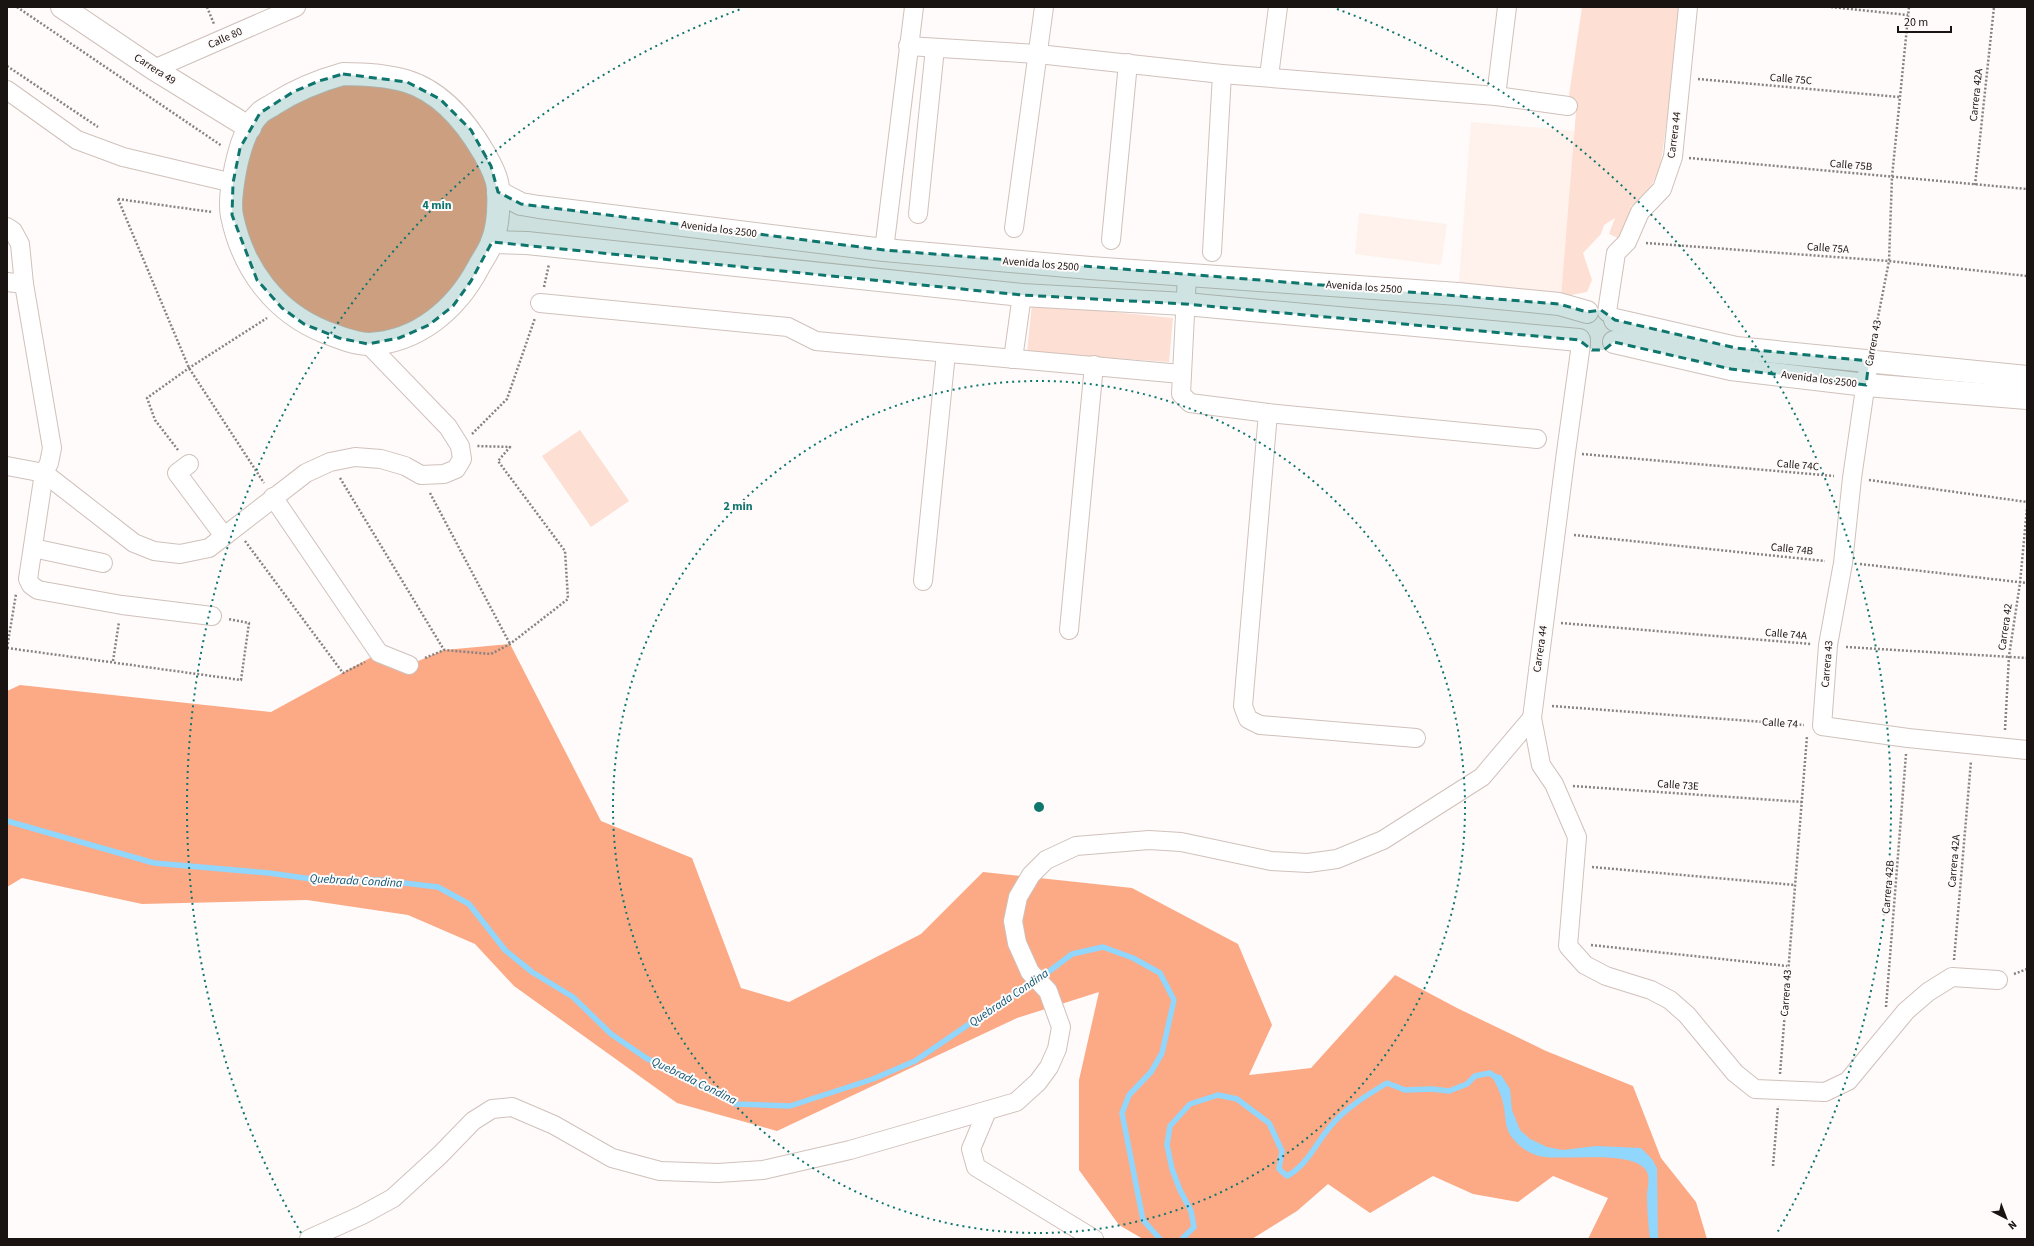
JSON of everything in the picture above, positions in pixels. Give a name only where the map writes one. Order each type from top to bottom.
[{"type":"main road","name":"Carrera 49","points":[[62,7],[154,69],[250,128]]},
{"type":"main road","points":[[343,74],[363,74],[407,82],[440,99],[471,130],[491,166],[498,186],[496,224],[492,242],[471,281],[453,306],[429,325],[399,338],[368,344],[339,338],[304,324],[282,308],[257,280],[244,253],[232,215],[233,183],[240,148],[250,128],[260,113],[293,92],[319,81],[343,74]]},
{"type":"main road","name":"Avenida los 2500","points":[[498,192],[521,204],[539,207],[884,250],[1187,275],[1458,294],[1559,304],[1603,310],[1736,348],[2027,377]]},
{"type":"main road","points":[[492,242],[553,246],[1022,295],[1185,304],[1580,342],[1592,350],[1598,351],[1610,347],[1618,335],[1618,327],[1603,310],[1581,317],[1576,332],[1580,342]]},
{"type":"main road","name":"Avenida los 2500","points":[[1614,342],[1731,369],[1866,385],[2027,398]]},
{"type":"street","name":"Calle 80","points":[[154,69],[296,7]]},
{"type":"street","points":[[884,250],[914,7]]},
{"type":"street","points":[[1014,228],[1044,7]]},
{"type":"street","points":[[1269,76],[1278,7]]},
{"type":"street","points":[[1496,96],[1507,7]]},
{"type":"street","name":"Carrera 44","points":[[1603,310],[1616,253],[1627,242],[1640,212],[1662,189],[1673,157],[1688,7]]},
{"type":"street","points":[[908,46],[1038,54],[1222,74],[1269,76],[1496,96],[1568,106]]},
{"type":"street","points":[[918,214],[936,48]]},
{"type":"street","points":[[1111,240],[1128,63]]},
{"type":"street","points":[[1212,252],[1222,74]]},
{"type":"street","points":[[7,90],[77,140],[123,157],[233,183]]},
{"type":"street","points":[[7,227],[14,232],[20,244],[16,283],[52,448],[49,463],[44,473],[28,579],[31,585],[38,590],[122,605],[212,616]]},
{"type":"street","points":[[1187,275],[1181,394],[1190,403],[1268,413],[1537,439]]},
{"type":"street","points":[[1013,359],[1022,295]]},
{"type":"street","points":[[540,303],[788,327],[816,341],[1181,374]]},
{"type":"street","name":"Carrera 44","points":[[1568,944],[1577,837],[1554,784],[1541,765],[1533,711],[1580,342]]},
{"type":"street","points":[[7,466],[44,473],[134,544],[154,551],[180,554],[209,548],[306,472],[330,462],[355,457],[381,459],[405,466],[421,475],[444,474],[456,469],[462,459],[460,446],[448,427],[368,344]]},
{"type":"street","points":[[923,581],[946,353]]},
{"type":"street","name":"Carrera 43","points":[[1815,726],[1843,562],[1852,478],[1869,361]]},
{"type":"street","points":[[1069,630],[1094,365]]},
{"type":"street","points":[[1268,413],[1243,706],[1248,720],[1260,725],[1416,738]]},
{"type":"street","points":[[188,464],[177,473],[229,532]]},
{"type":"street","points":[[273,497],[379,653],[408,665]]},
{"type":"street","points":[[33,548],[103,563]]},
{"type":"street","points":[[309,1239],[355,1219],[393,1198],[440,1155],[473,1121],[492,1109],[512,1106],[554,1125],[612,1158],[660,1171],[718,1173],[770,1168],[850,1150],[987,1112],[1016,1102],[1038,1082],[1049,1067],[1057,1049],[1061,1027],[1048,991],[1030,972],[1016,943],[1013,921],[1018,897],[1032,875],[1046,860],[1076,846],[1149,840],[1181,842],[1271,861],[1308,863],[1337,859],[1383,840],[1482,777],[1533,711]]},
{"type":"street","points":[[1815,726],[1908,738],[2027,750]]},
{"type":"street","points":[[1568,944],[1585,965],[1606,976],[1651,990],[1670,1000],[1687,1015],[1735,1073],[1755,1089],[1825,1092],[1848,1081],[1906,1011],[1928,992],[1952,978],[1998,980]]},
{"type":"street","points":[[987,1112],[971,1149],[976,1167],[1094,1239]]},
{"type":"path","points":[[17,7],[224,147]]},
{"type":"path","points":[[1831,7],[1908,15]]},
{"type":"path","name":"Carrera 43","points":[[1869,361],[1889,261],[1892,177],[1909,7]]},
{"type":"path","name":"Carrera 42A","points":[[1975,185],[1994,7]]},
{"type":"path","points":[[7,66],[99,128]]},
{"type":"path","name":"Calle 75C","points":[[1681,78],[1899,97]]},
{"type":"path","name":"Calle 75B","points":[[1673,157],[2027,189]]},
{"type":"path","points":[[232,215],[118,199],[189,368],[273,497]]},
{"type":"path","name":"Calle 75A","points":[[1627,242],[1889,261],[2027,276]]},
{"type":"path","points":[[460,446],[507,399],[540,303],[553,246]]},
{"type":"path","points":[[188,464],[156,420],[147,398],[189,368],[282,308]]},
{"type":"path","points":[[408,665],[444,650],[491,654],[510,644],[568,599],[565,551],[498,461],[510,447],[460,446]]},
{"type":"path","name":"Calle 74C","points":[[1566,452],[1852,478],[2027,502]]},
{"type":"path","points":[[330,462],[444,650]]},
{"type":"path","points":[[421,475],[510,644]]},
{"type":"path","name":"Carrera 42","points":[[2005,748],[2009,656],[2020,583],[2027,508]]},
{"type":"path","points":[[229,532],[343,673],[379,653]]},
{"type":"path","name":"Calle 74B","points":[[1555,533],[1843,562],[2027,583]]},
{"type":"path","points":[[113,661],[122,605]]},
{"type":"path","points":[[7,648],[113,661],[241,680],[250,623],[212,616]]},
{"type":"path","name":"Calle 74A","points":[[1544,621],[1828,646],[2027,658]]},
{"type":"path","name":"Calle 74","points":[[1533,711],[1815,726]]},
{"type":"path","name":"Carrera 43","points":[[1773,1166],[1802,802],[1815,726]]},
{"type":"path","name":"Carrera 42B","points":[[1884,1037],[1908,738]]},
{"type":"path","name":"Carrera 42A","points":[[1952,978],[1972,745]]},
{"type":"path","name":"Calle 73E","points":[[1554,784],[1802,802]]},
{"type":"path","points":[[1575,865],[1795,885]]},
{"type":"path","points":[[1568,944],[1788,966]]},
{"type":"highlighted area","points":[[343,74],[407,82],[440,99],[471,130],[491,166],[498,192],[521,204],[884,250],[1559,304],[1587,312],[1601,310],[1615,320],[1736,348],[1869,361],[1866,385],[1731,369],[1614,342],[1604,350],[1592,350],[1579,340],[1185,304],[1022,295],[492,242],[471,281],[453,306],[429,325],[399,338],[368,344],[339,338],[304,324],[282,308],[257,280],[232,215],[233,183],[240,148],[260,113],[293,92],[319,81]]},
{"type":"shaded area","points":[[1582,7],[1683,7],[1660,169],[1645,197],[1630,207],[1640,212],[1627,242],[1609,234],[1615,218],[1604,225],[1601,234],[1583,253],[1592,280],[1587,292],[1561,297],[1576,112],[1568,102]]},
{"type":"shaded area","points":[[319,81],[424,90],[491,166],[492,242],[429,325],[339,338],[257,280],[233,183],[250,128]]},
{"type":"shaded area","points":[[1471,122],[1575,131],[1561,297],[1458,294]]},
{"type":"shaded area","points":[[1359,213],[1447,224],[1441,265],[1355,254]]},
{"type":"shaded area","points":[[1032,304],[1173,318],[1169,362],[1027,352]]},
{"type":"shaded area","points":[[580,430],[629,501],[591,527],[542,456]]},
{"type":"shaded area","points":[[510,644],[601,821],[692,858],[741,988],[789,1002],[921,934],[983,872],[1132,888],[1238,944],[1272,1025],[1249,1075],[1311,1068],[1395,975],[1457,1008],[1546,1051],[1633,1086],[1661,1158],[1696,1202],[1707,1239],[1588,1239],[1608,1198],[1553,1176],[1518,1202],[1473,1194],[1433,1176],[1370,1213],[1328,1184],[1297,1211],[1252,1239],[1143,1239],[1119,1225],[1079,1170],[1079,1080],[1099,992],[1017,1018],[777,1131],[677,1103],[514,986],[475,944],[408,915],[307,900],[142,904],[22,878],[7,887],[7,691],[20,685],[271,712],[379,653],[409,665],[444,650]]},
{"type":"water","points":[[1490,1073],[1501,1075],[1510,1089],[1512,1110],[1520,1130],[1530,1139],[1547,1147],[1563,1150],[1596,1146],[1641,1148],[1652,1159],[1657,1168],[1658,1239],[1650,1239],[1647,1204],[1648,1175],[1642,1166],[1632,1161],[1617,1158],[1550,1157],[1539,1156],[1527,1151],[1518,1145],[1509,1133],[1502,1099]]},
{"type":"waterway","name":"Quebrada Condina","points":[[7,821],[154,863],[269,873],[326,881],[379,880],[438,887],[469,904],[505,950],[532,972],[573,997],[611,1034],[646,1058],[735,1104],[790,1106],[873,1079],[915,1061],[997,1005],[1043,976],[1072,954],[1103,947],[1133,958],[1160,973],[1174,1000],[1162,1053],[1151,1072],[1129,1095],[1122,1113],[1143,1220],[1160,1239]]},
{"type":"waterway","name":"Quebrada Condina","points":[[1182,1239],[1194,1227],[1191,1211],[1180,1190],[1172,1169],[1167,1145],[1170,1126],[1190,1104],[1218,1095],[1237,1099],[1269,1123],[1282,1151],[1279,1169],[1287,1176],[1300,1166],[1335,1121],[1364,1098],[1387,1083],[1405,1090],[1432,1089],[1449,1091],[1467,1084],[1475,1076],[1490,1073],[1495,1077]]}]
